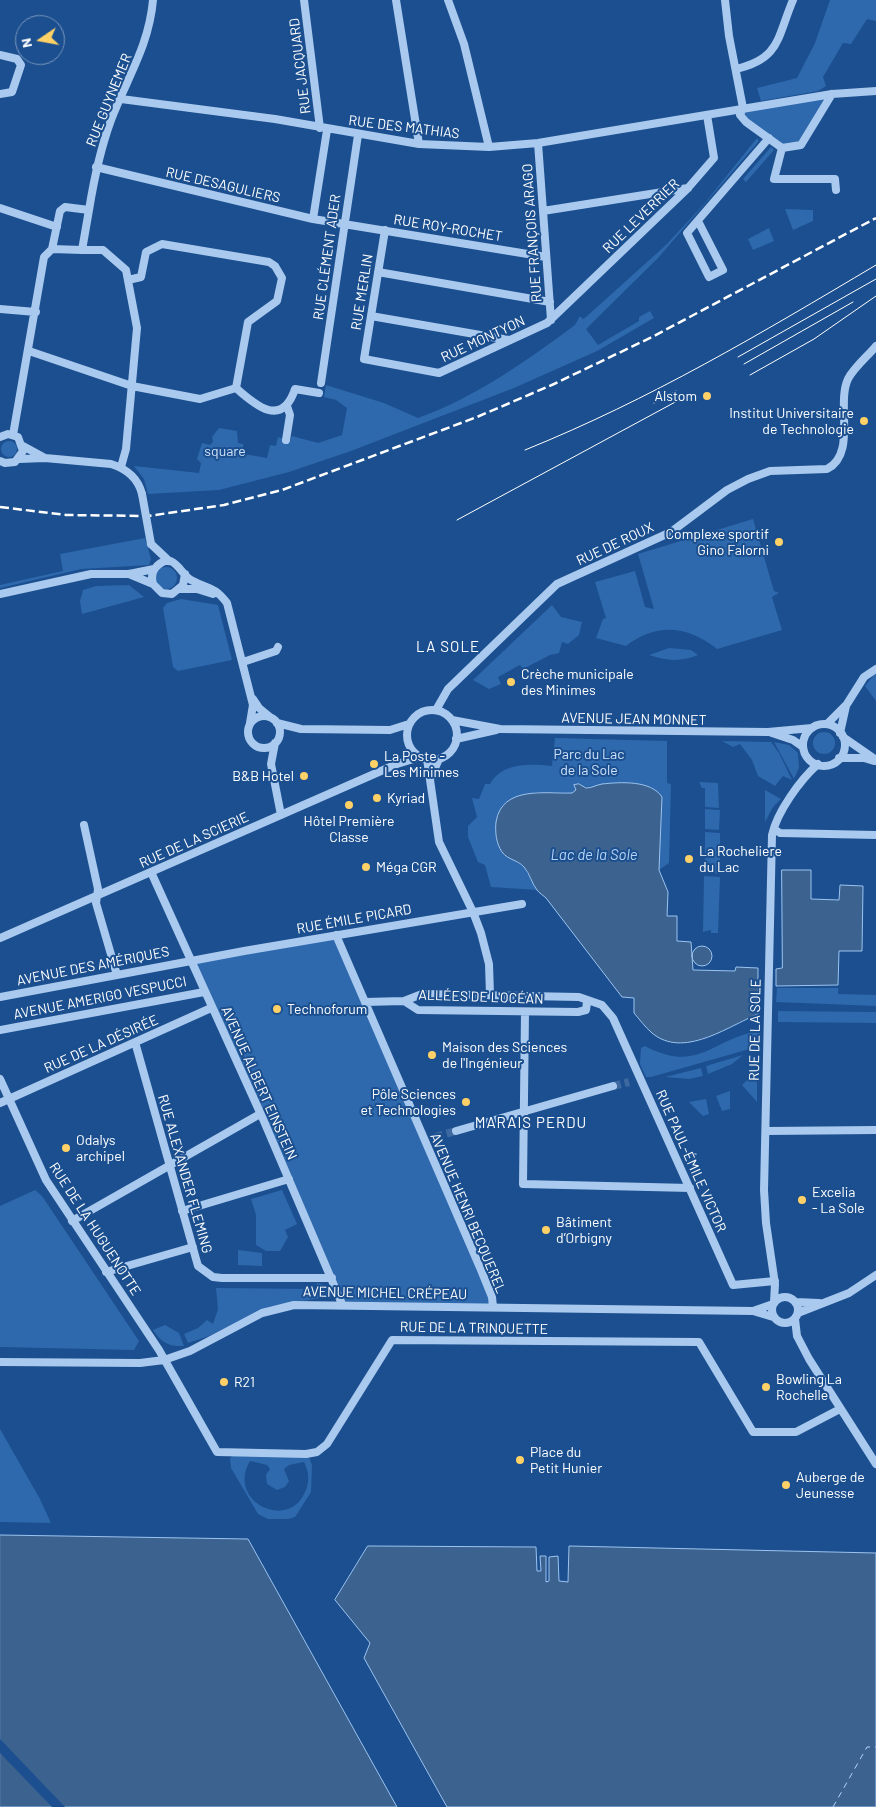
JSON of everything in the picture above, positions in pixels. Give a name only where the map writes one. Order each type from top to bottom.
[{"type":"street","name":"RUE GUYNEMER","points":[[82,250],[100,153],[143,49],[153,0]]},
{"type":"street","name":"RUE JACQUARD","points":[[304,0],[323,129],[313,219]]},
{"type":"street","points":[[396,0],[419,144]]},
{"type":"street","points":[[448,0],[464,44],[489,147]]},
{"type":"street","points":[[725,0],[742,112],[746,122],[782,148],[801,145],[831,95]]},
{"type":"street","points":[[736,69],[752,65],[771,53],[793,0]]},
{"type":"street","points":[[0,55],[16,59],[21,65],[12,92],[0,94]]},
{"type":"street","name":"RUE DES MATHIAS","points":[[121,99],[275,119],[323,129],[419,144],[489,147],[538,143],[707,115],[742,112],[831,95],[876,92]]},
{"type":"street","name":"RUE LEVERRIER","points":[[551,320],[688,188],[714,158],[707,115]]},
{"type":"street","name":"RUE CLÉMENT ADER","points":[[321,383],[358,135]]},
{"type":"street","points":[[698,221],[723,270],[709,277],[688,233],[698,221],[769,138]]},
{"type":"street","name":"RUE FRANÇOIS ARAGO","points":[[538,143],[551,320]]},
{"type":"street","points":[[782,148],[774,179],[835,179],[836,190]]},
{"type":"street","name":"RUE DESAGULIERS","points":[[96,168],[313,219],[345,224]]},
{"type":"street","points":[[543,211],[688,188]]},
{"type":"street","points":[[667,192],[672,203]]},
{"type":"street","points":[[0,208],[57,227]]},
{"type":"street","points":[[13,435],[36,312],[44,257],[52,249],[62,208],[89,210]]},
{"type":"street","name":"RUE ROY-ROCHET","points":[[345,224],[546,257]]},
{"type":"street","name":"RUE MERLIN","points":[[364,358],[385,230]]},
{"type":"street","points":[[128,280],[141,277],[146,252],[162,244],[269,262],[275,266],[282,278],[279,298],[248,322],[236,388]]},
{"type":"street","points":[[52,249],[103,250],[126,270],[137,328],[125,457],[121,467]]},
{"type":"street","points":[[378,272],[550,305],[560,312]]},
{"type":"street","points":[[0,309],[36,312]]},
{"type":"street","points":[[371,316],[509,340]]},
{"type":"street","name":"RUE MONTYON","points":[[364,358],[439,373],[551,320]]},
{"type":"street","points":[[492,348],[493,338]]},
{"type":"street","name":"RUE DE ROUX","points":[[436,710],[448,689],[558,584],[670,532],[727,490],[748,479],[770,471],[827,469],[834,465],[842,454],[848,379],[876,346]]},
{"type":"street","points":[[29,351],[132,386],[200,399],[236,388]]},
{"type":"street","points":[[236,388],[261,408],[281,410],[287,406],[295,389],[320,393]]},
{"type":"street","points":[[286,440],[290,415],[287,406]]},
{"type":"street","points":[[1,435],[13,435],[23,446],[45,458]]},
{"type":"street","points":[[19,459],[23,446]]},
{"type":"street","points":[[0,461],[10,464],[19,459],[45,458],[121,467],[132,475],[140,484],[142,494],[155,568],[153,584]]},
{"type":"street","points":[[151,544],[169,561],[180,566],[192,580],[216,589],[224,599],[232,616],[253,705],[249,737],[271,764]]},
{"type":"street","points":[[0,594],[91,574],[129,574],[155,568],[169,561]]},
{"type":"street","points":[[129,574],[153,584],[158,591],[167,594],[197,588],[224,599]]},
{"type":"street","points":[[180,590],[185,574]]},
{"type":"street","points":[[243,662],[276,651],[278,647]]},
{"type":"street","points":[[847,704],[841,734],[844,748],[839,758],[831,764],[818,764],[809,759],[803,747],[805,736],[812,728],[827,724],[847,704],[864,677],[876,669]]},
{"type":"street","points":[[446,714],[448,689]]},
{"type":"street","points":[[250,692],[258,708],[277,723],[301,729],[390,730],[409,724],[420,712],[436,710],[446,714],[452,720],[456,739],[451,751],[439,759],[430,779]]},
{"type":"street","points":[[250,723],[259,717],[270,717]]},
{"type":"street","name":"AVENUE JEAN MONNET","points":[[452,720],[500,729],[768,732],[812,728]]},
{"type":"street","points":[[277,723],[277,740],[271,764],[281,815]]},
{"type":"street","points":[[409,724],[407,738],[411,749],[424,758],[439,759]]},
{"type":"street","points":[[827,724],[876,761]]},
{"type":"street","points":[[258,747],[269,747],[277,740],[301,729]]},
{"type":"street","name":"AVENUE JEAN MONNET","points":[[456,739],[500,729]]},
{"type":"street","points":[[390,730],[407,738]]},
{"type":"street","name":"AVENUE JEAN MONNET","points":[[768,732],[793,740],[803,747]]},
{"type":"street","name":"RUE DE LA SCIERIE","points":[[397,764],[411,749]]},
{"type":"street","points":[[424,758],[430,779],[439,842],[473,912],[488,964],[490,996]]},
{"type":"street","name":"RUE DE LA SCIERIE","points":[[0,938],[397,764],[424,758]]},
{"type":"street","points":[[839,758],[864,758],[876,761]]},
{"type":"street","name":"RUE DE LA SOLE","points":[[773,1303],[775,1283],[766,1223],[766,1131],[768,996],[774,829],[800,783],[809,759]]},
{"type":"street","name":"RUE DE LA SOLE","points":[[800,783],[818,764]]},
{"type":"street","points":[[84,825],[98,890],[96,903],[117,975]]},
{"type":"street","points":[[774,829],[780,833],[876,835]]},
{"type":"street","name":"AVENUE ALBERT EINSTEIN","points":[[151,872],[260,1114],[342,1304]]},
{"type":"street","name":"RUE ÉMILE PICARD","points":[[190,961],[522,904]]},
{"type":"street","name":"AVENUE HENRI BECQUEREL","points":[[336,935],[484,1276],[492,1297],[493,1307]]},
{"type":"street","name":"AVENUE DES AMÉRIQUES","points":[[0,997],[190,961]]},
{"type":"street","name":"AVENUE AMERIGO VESPUCCI","points":[[0,1030],[204,992]]},
{"type":"street","name":"ALLÉES DE L'OCÉAN","points":[[422,994],[574,997],[582,998],[587,1004],[586,1010],[578,1012],[525,1012],[418,1010],[404,1001],[422,994]]},
{"type":"street","points":[[365,1002],[404,1001]]},
{"type":"street","name":"RUE PAUL-ÉMILE VICTOR","points":[[587,1004],[600,1004],[613,1018],[733,1285],[775,1283]]},
{"type":"street","name":"RUE DE LA DÉSIRÉE","points":[[0,1103],[211,1008]]},
{"type":"street","points":[[525,1012],[523,1184],[690,1188]]},
{"type":"street","name":"RUE ALEXANDER FLEMING","points":[[135,1042],[198,1266],[213,1277],[332,1278]]},
{"type":"street","name":"RUE DE LA HUGUENOTTE","points":[[0,1079],[46,1180],[164,1360]]},
{"type":"street","points":[[456,1131],[613,1086]]},
{"type":"street","points":[[72,1221],[260,1114]]},
{"type":"street","points":[[766,1131],[876,1130]]},
{"type":"street","points":[[182,1211],[289,1180]]},
{"type":"street","points":[[106,1272],[192,1247]]},
{"type":"street","points":[[782,1323],[819,1303],[849,1293],[876,1274]]},
{"type":"street","points":[[775,1283],[787,1297],[796,1302],[819,1303]]},
{"type":"street","name":"AVENUE MICHEL CRÉPEAU","points":[[752,1311],[773,1303],[780,1297],[787,1297]]},
{"type":"street","points":[[796,1302],[797,1336],[840,1409],[876,1464]]},
{"type":"street","points":[[773,1303],[773,1317]]},
{"type":"street","name":"AVENUE MICHEL CRÉPEAU","points":[[0,1362],[140,1362],[164,1360],[190,1351],[262,1313],[294,1305],[342,1304],[752,1311],[773,1317],[797,1336]]},
{"type":"street","name":"RUE DE LA TRINQUETTE","points":[[164,1360],[218,1452],[306,1454],[317,1452],[327,1444],[392,1340],[699,1342],[753,1432],[796,1432],[840,1409]]},
{"type":"green space","points":[[830,0],[876,0],[876,21],[867,19],[851,44],[843,43],[823,77],[826,86],[818,91],[761,101],[757,88],[797,78],[815,43]]},
{"type":"green space","points":[[832,94],[801,145],[782,148],[746,122],[743,108]]},
{"type":"green space","name":"square","points":[[757,138],[759,141],[658,258],[586,329],[598,345],[639,321],[639,317],[650,311],[654,318],[597,351],[514,388],[351,451],[289,472],[219,490],[148,494],[144,479],[134,466],[199,473],[201,463],[197,459],[202,443],[210,445],[213,442],[212,437],[219,428],[237,431],[238,443],[243,444],[244,454],[267,458],[270,445],[276,446],[278,437],[290,441],[292,436],[318,443],[342,435],[347,408],[336,400],[324,397],[326,385],[384,403],[418,418],[439,410],[480,389],[519,365],[575,325],[580,316],[583,319],[586,317],[666,245],[704,204]]},
{"type":"green space","points":[[771,147],[774,150],[746,182],[743,179]]},
{"type":"green space","points":[[785,209],[813,210],[813,221],[793,230]]},
{"type":"green space","points":[[769,228],[774,241],[753,250],[748,239]]},
{"type":"green space","points":[[6,441],[12,441],[17,446],[15,455],[6,457],[1,452],[1,446]]},
{"type":"green space","points":[[753,519],[774,591],[779,593],[772,597],[782,630],[717,649],[695,635],[672,630],[649,633],[626,646],[596,638],[603,619],[606,618],[595,582],[635,571],[645,607],[654,609],[638,554]]},
{"type":"green space","points":[[145,538],[151,559],[149,565],[81,569],[0,588],[0,585],[63,571],[60,554]]},
{"type":"green space","points":[[166,567],[174,570],[177,578],[174,586],[166,589],[158,586],[155,578],[158,570]]},
{"type":"green space","points":[[129,585],[144,597],[82,614],[80,601],[83,590],[96,586]]},
{"type":"green space","points":[[181,599],[218,605],[232,660],[178,671],[173,667],[163,608],[167,603]]},
{"type":"green space","points":[[552,605],[561,617],[582,622],[579,635],[568,644],[562,642],[559,653],[550,655],[523,669],[520,665],[498,677],[501,684],[489,689],[473,680]]},
{"type":"green space","points":[[669,648],[691,650],[698,655],[674,660],[649,655]]},
{"type":"green space","points":[[876,675],[876,701],[865,686]]},
{"type":"green space","points":[[824,732],[832,735],[835,743],[832,751],[824,754],[816,751],[813,743],[816,735]]},
{"type":"green space","name":"Parc du Lac de la Sole","points":[[555,738],[667,741],[667,783],[671,784],[669,863],[659,870],[662,797],[654,789],[632,783],[585,787],[574,785],[576,790],[572,793],[535,792],[496,835],[503,853],[523,866],[537,890],[491,887],[485,865],[478,862],[468,837],[468,826],[477,817],[472,798],[479,799],[485,784],[490,784],[495,777],[510,768],[526,765],[552,766]]},
{"type":"green space","points":[[722,741],[771,742],[779,753],[792,780],[783,776],[775,786],[758,776],[752,760],[740,744],[733,747]]},
{"type":"green space","points":[[774,742],[789,745],[798,753],[799,768],[794,779]]},
{"type":"green space","points":[[699,782],[718,783],[719,808],[705,807],[705,788],[702,788]]},
{"type":"green space","points":[[765,790],[781,799],[773,807],[765,822]]},
{"type":"green space","points":[[705,809],[720,810],[719,830],[705,829]]},
{"type":"green space","points":[[705,832],[720,833],[720,874],[705,872]]},
{"type":"green space","points":[[704,876],[720,877],[718,933],[711,933],[711,930],[703,932]]},
{"type":"green space","points":[[336,935],[493,1307],[342,1304],[190,961]]},
{"type":"green space","points":[[777,988],[838,988],[838,994],[876,995],[876,1006],[776,1002]]},
{"type":"green space","points":[[778,1011],[876,1012],[876,1023],[778,1022]]},
{"type":"green space","points":[[761,1031],[759,1040],[753,1048],[651,1077],[646,1077],[640,1064],[641,1048],[645,1046],[664,1054],[679,1057],[693,1056],[730,1040]]},
{"type":"green space","points":[[743,1055],[732,1064],[708,1074],[706,1066]]},
{"type":"green space","points":[[701,1068],[703,1076],[689,1079],[665,1077]]},
{"type":"green space","points":[[754,1074],[757,1077],[757,1102],[742,1085]]},
{"type":"green space","points":[[730,1091],[730,1109],[722,1111],[716,1096]]},
{"type":"green space","points":[[706,1099],[709,1114],[703,1116],[689,1102]]},
{"type":"green space","points":[[35,1190],[42,1196],[139,1341],[134,1350],[0,1347],[0,1206]]},
{"type":"green space","points":[[282,1190],[297,1224],[285,1230],[288,1237],[280,1251],[266,1251],[256,1245],[256,1215],[251,1199]]},
{"type":"green space","points":[[238,1250],[262,1253],[262,1266],[238,1265]]},
{"type":"green space","points":[[317,1283],[328,1286],[333,1296],[268,1307],[209,1336],[188,1343],[184,1334],[198,1328],[207,1320],[213,1324],[218,1309],[216,1288],[316,1289]]},
{"type":"green space","points":[[165,1325],[179,1333],[184,1346],[174,1346],[159,1338],[153,1330]]},
{"type":"green space","points":[[0,1429],[40,1499],[51,1523],[0,1522]]},
{"type":"green space","points":[[233,1456],[309,1457],[312,1465],[311,1492],[295,1517],[289,1519],[268,1519],[258,1514],[231,1468],[230,1458]],"holes":[[[250,1461],[267,1465],[270,1469],[266,1475],[267,1484],[277,1490],[285,1487],[289,1481],[284,1469],[289,1465],[304,1462],[308,1473],[308,1484],[297,1504],[286,1510],[274,1510],[262,1506],[252,1499],[246,1488],[245,1475]]]},
{"type":"water","name":"Lac de la Sole","points":[[609,783],[635,783],[657,791],[662,797],[659,870],[668,892],[667,916],[677,916],[677,941],[691,942],[693,970],[735,971],[736,967],[758,968],[758,1014],[719,1033],[691,1042],[677,1043],[664,1040],[652,1033],[634,1013],[634,998],[622,997],[546,898],[537,890],[524,867],[502,852],[496,837],[496,822],[500,810],[507,802],[526,794],[572,793],[576,790],[574,785],[579,784],[590,788]]},
{"type":"water","points":[[782,870],[811,870],[811,899],[839,900],[840,885],[863,886],[862,951],[839,951],[838,985],[776,986],[776,969],[782,968]]},
{"type":"water","points":[[702,946],[709,949],[712,956],[709,963],[702,966],[695,963],[692,956],[695,949]]},
{"type":"water","points":[[0,1535],[248,1539],[397,1807],[0,1807]]},
{"type":"water","points":[[368,1546],[536,1547],[537,1571],[541,1571],[540,1556],[546,1556],[546,1582],[549,1581],[549,1557],[558,1556],[559,1581],[568,1582],[569,1546],[876,1553],[876,1807],[447,1807],[364,1658],[370,1643],[335,1600]]},
{"type":"pier","points":[[0,1739],[65,1807],[52,1807],[0,1753]]},
{"type":"ferry route","points":[[833,1807],[867,1747],[876,1747]]},
{"type":"tunnel","points":[[613,1086],[629,1082]]},
{"type":"tunnel","points":[[435,1137],[456,1131]]},
{"type":"tram line","points":[[525,450],[661,387],[790,316],[876,265]]},
{"type":"tram line","points":[[738,357],[876,279]]},
{"type":"tram line","points":[[750,375],[814,339],[876,296]]},
{"type":"tram line","points":[[744,364],[853,302]]},
{"type":"tram line","points":[[654,403],[676,391]]},
{"type":"tram line","points":[[457,520],[679,400]]},
{"type":"railway","points":[[0,507],[66,515],[148,516],[224,505],[282,490],[477,417],[554,384],[652,337],[876,218]]},
{"type":"place","name":"Alstom","points":[[707,396]]},
{"type":"place","name":"Institut Universitaire de Technologie","points":[[864,421]]},
{"type":"place","name":"Complexe sportif Gino Falorni","points":[[779,542]]},
{"type":"place","name":"Crèche municipale des Minimes","points":[[511,682]]},
{"type":"place","name":"La Poste - Les Minimes","points":[[374,764]]},
{"type":"place","name":"B&B Hotel","points":[[304,776]]},
{"type":"place","name":"Kyriad","points":[[377,798]]},
{"type":"place","name":"Hôtel Première Classe","points":[[349,805]]},
{"type":"place","name":"La Rocheliere du Lac","points":[[689,859]]},
{"type":"place","name":"Méga CGR","points":[[366,867]]},
{"type":"place","name":"Technoforum","points":[[277,1009]]},
{"type":"place","name":"Maison des Sciences de l'Ingénieur","points":[[432,1055]]},
{"type":"place","name":"Pôle Sciences et Technologies","points":[[466,1102]]},
{"type":"place","name":"Odalys archipel","points":[[66,1148]]},
{"type":"place","name":"Excelia - La Sole","points":[[802,1200]]},
{"type":"place","name":"Bâtiment d’Orbigny","points":[[546,1230]]},
{"type":"place","name":"R21","points":[[224,1382]]},
{"type":"place","name":"Bowling La Rochelle","points":[[766,1387]]},
{"type":"place","name":"Place du Petit Hunier","points":[[520,1460]]},
{"type":"place","name":"Auberge de Jeunesse","points":[[786,1485]]},
{"type":"district","name":"LA SOLE","points":[[448,647]]},
{"type":"district","name":"MARAIS PERDU","points":[[531,1123]]}]
